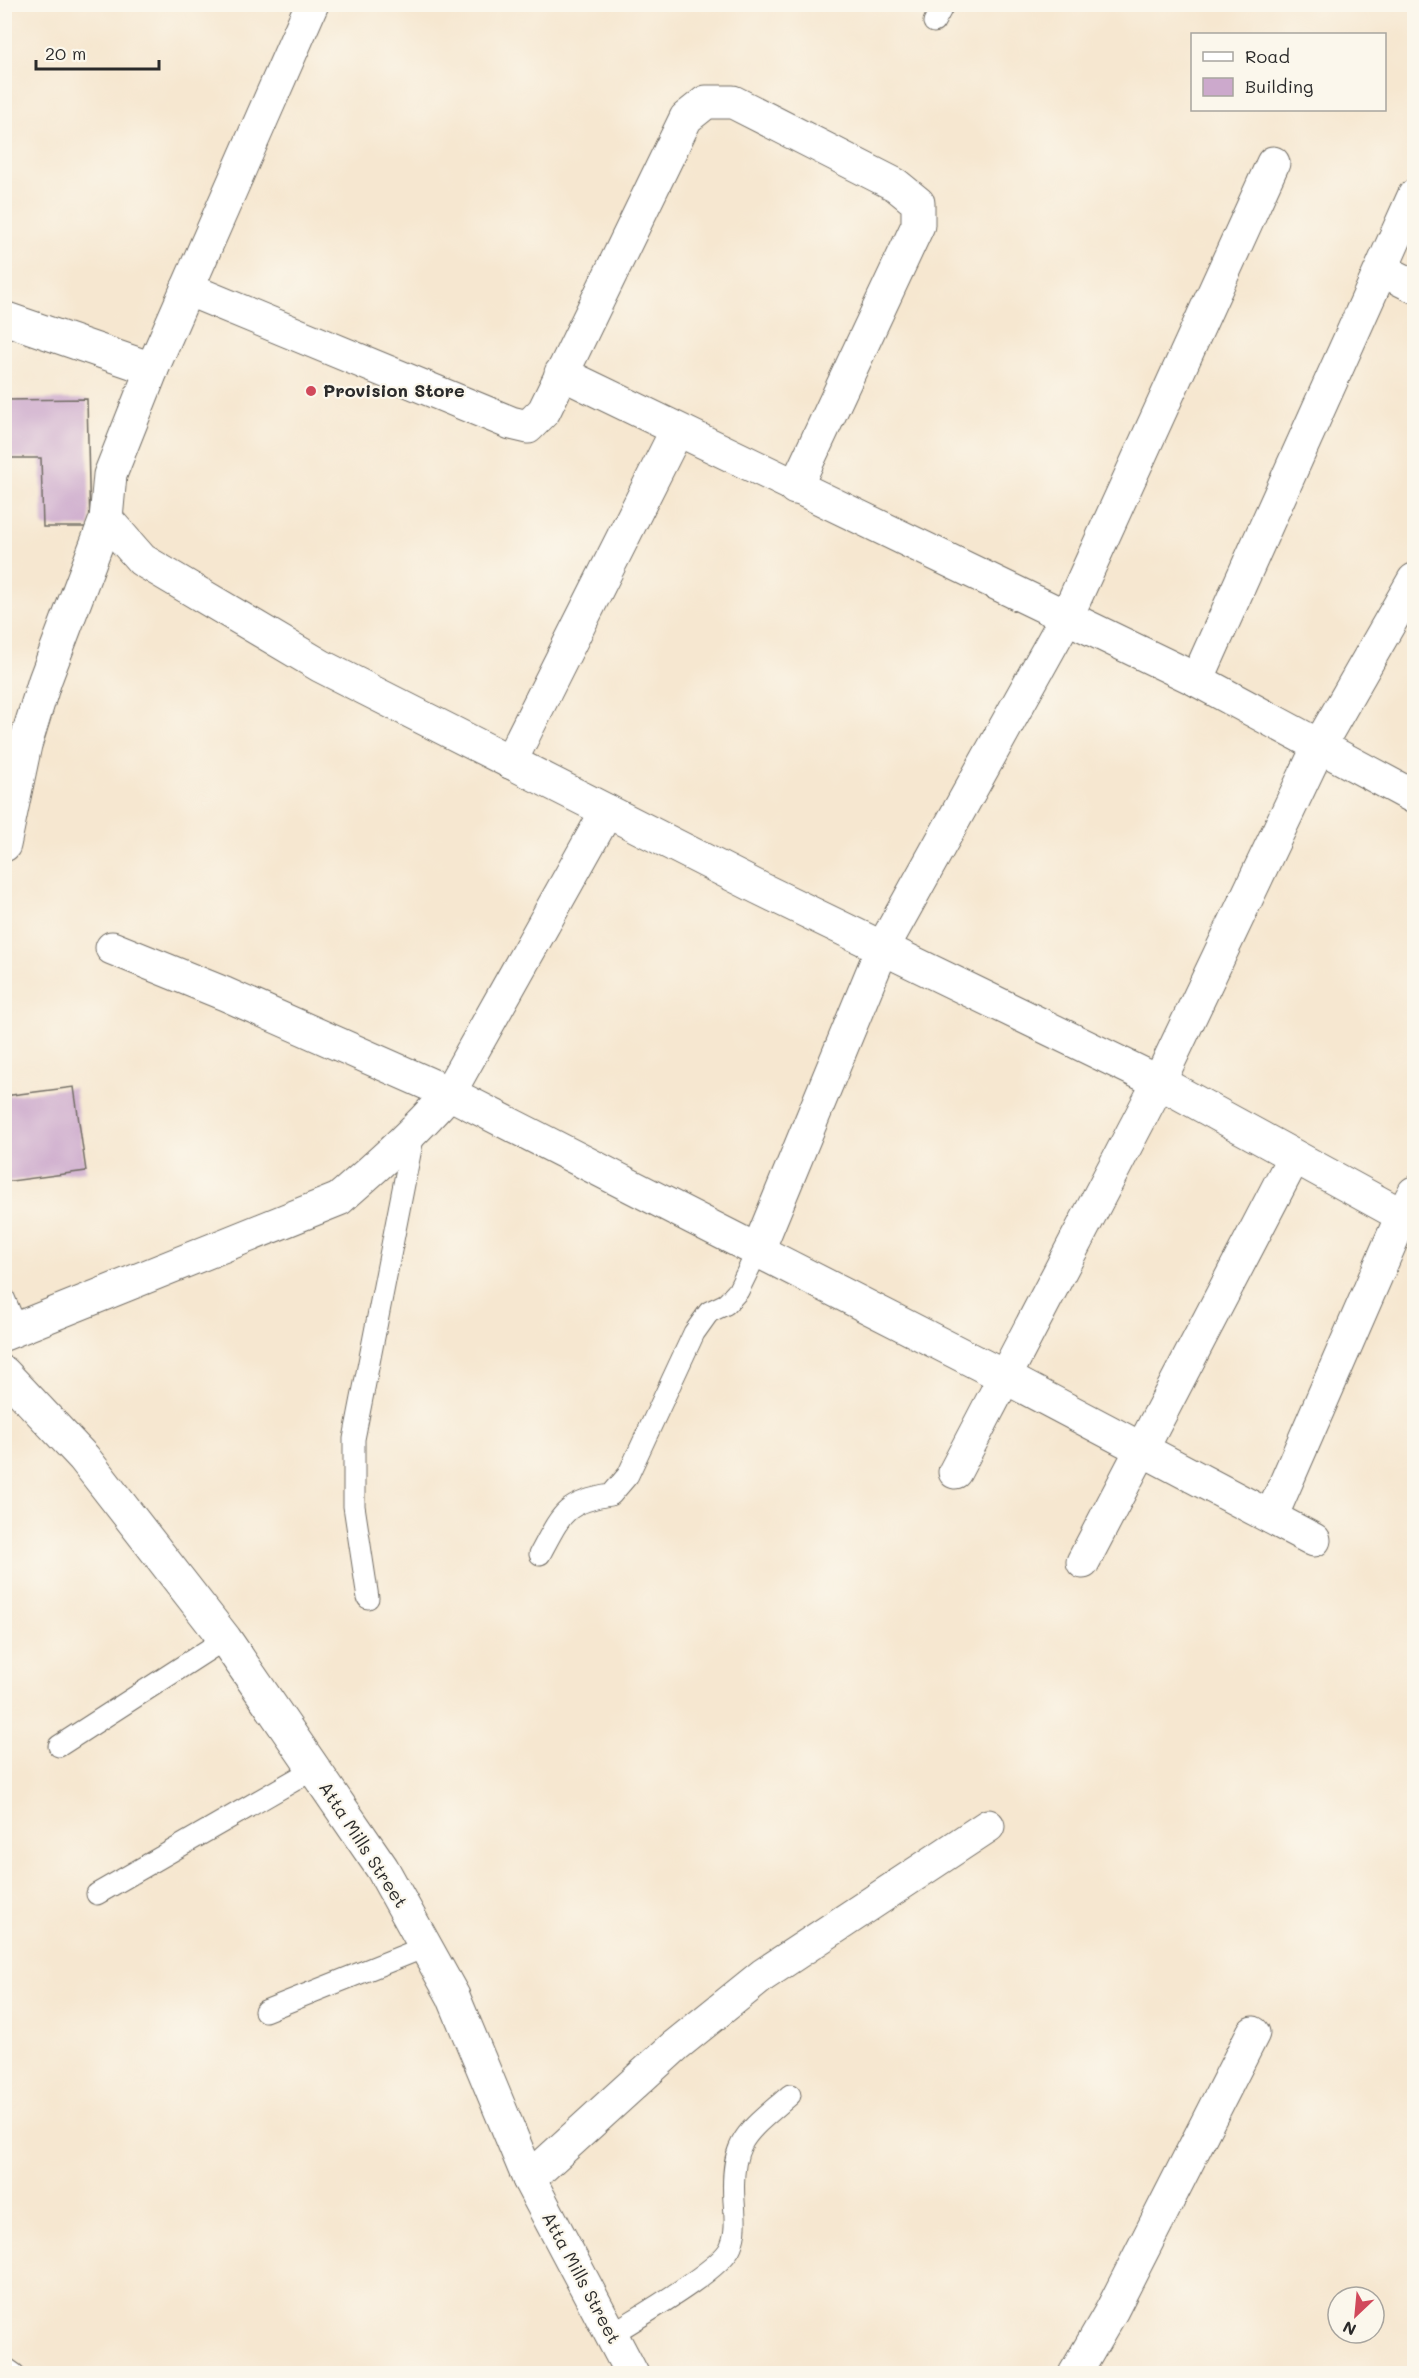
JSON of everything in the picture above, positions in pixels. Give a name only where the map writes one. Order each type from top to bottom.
[{"type":"street","points":[[4,845],[25,745],[45,680],[106,519],[110,475],[152,369],[312,4]]},
{"type":"street","points":[[188,289],[500,418],[528,427],[544,411],[686,118],[706,102],[733,102],[896,185],[918,203],[918,225],[795,488]]},
{"type":"street","points":[[758,1250],[882,949],[1066,618],[1273,163]]},
{"type":"street","points":[[1197,680],[1414,196]]},
{"type":"street","points":[[1382,270],[1414,286]]},
{"type":"street","points":[[4,318],[152,369]]},
{"type":"street","points":[[561,373],[795,488],[1197,680],[1414,797]]},
{"type":"street","points":[[510,762],[677,430]]},
{"type":"street","points":[[106,519],[142,560],[321,666],[882,949],[1159,1082],[1294,1157],[1410,1211],[1271,1517]]},
{"type":"street","points":[[956,1472],[1159,1082],[1319,746],[1414,580]]},
{"type":"street","points":[[11,1331],[339,1199],[414,1133],[449,1093],[608,811]]},
{"type":"street","points":[[112,948],[225,994],[449,1093],[1005,1377],[1314,1540]]},
{"type":"street","points":[[1083,1562],[1294,1157]]},
{"type":"street","name":"Atta Mills Street","points":[[4,1373],[84,1458],[225,1639],[382,1868],[453,1996],[530,2179],[632,2373]]},
{"type":"street","points":[[530,2179],[675,2046],[762,1975],[988,1826]]},
{"type":"street","points":[[1075,2373],[1112,2310],[1253,2033]]},
{"type":"lane","points":[[368,1598],[354,1506],[354,1439],[414,1133]]},
{"type":"lane","points":[[540,1554],[567,1508],[586,1499],[611,1495],[628,1475],[694,1333],[710,1312],[726,1304],[738,1291],[758,1250]]},
{"type":"lane","points":[[4,1298],[11,1331]]},
{"type":"lane","points":[[59,1746],[225,1639]]},
{"type":"lane","points":[[97,1894],[314,1769]]},
{"type":"lane","points":[[264,2011],[425,1947]]},
{"type":"lane","points":[[610,2335],[718,2264],[731,2247],[736,2224],[732,2171],[738,2147],[749,2131],[790,2095]]},
{"type":"lane","points":[[4,2367],[14,2373]]},
{"type":"building","points":[[87,399],[90,527],[43,527],[41,458],[4,458],[4,400]]},
{"type":"building","points":[[74,1087],[86,1171],[4,1182],[4,1096]]},
{"type":"place","name":"Provision Store","points":[[311,391]]}]
